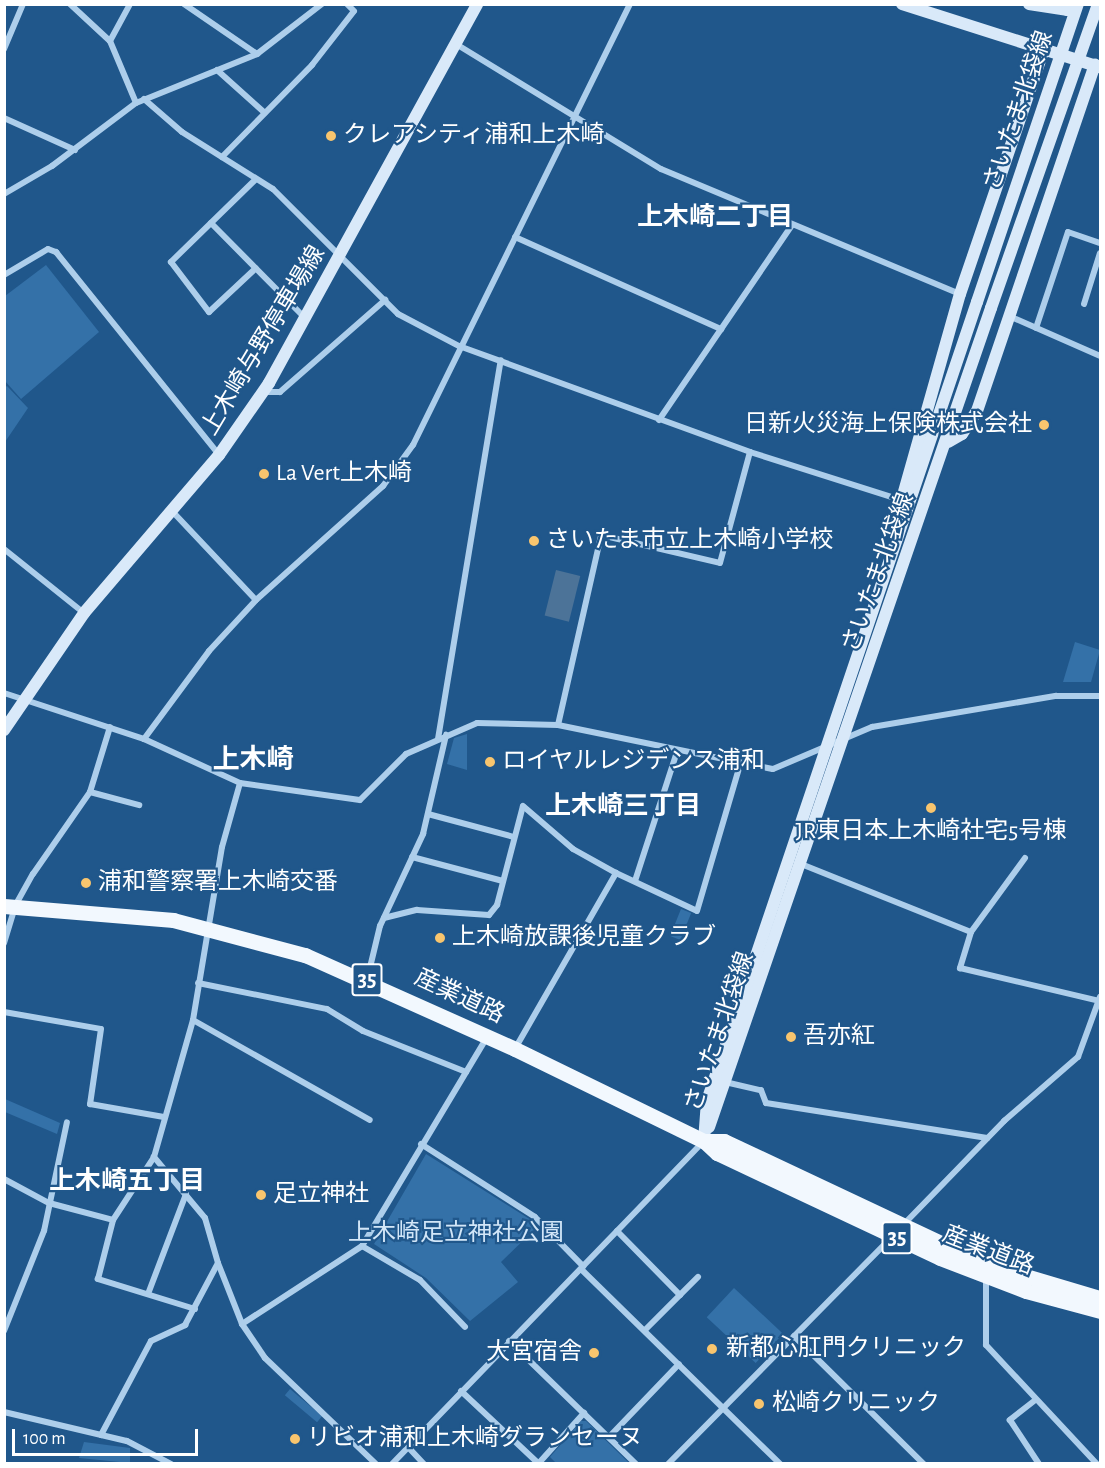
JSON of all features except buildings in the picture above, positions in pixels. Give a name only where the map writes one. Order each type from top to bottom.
[{"type":"main road","name":"上木崎与野停車場線","points":[[4,730],[84,613],[219,455],[263,392],[342,253],[477,4]]},
{"type":"main road","points":[[902,4],[1098,66],[1009,316],[978,411],[962,434],[948,441]]},
{"type":"main road","points":[[1031,5],[1067,10],[1077,4]]},
{"type":"main road","name":"さいたま北袋線","points":[[704,1141],[707,1101],[1077,4]]},
{"type":"main road","name":"さいたま北袋線","points":[[704,1141],[1098,4]]},
{"type":"main road","name":"さいたま北袋線","points":[[873,607],[960,294],[1044,49]]},
{"type":"main road","name":"産業道路","points":[[10,906],[210,926],[367,980],[515,1048],[704,1141],[724,1141],[986,1277],[1101,1311]]},
{"type":"main road","name":"産業道路","points":[[897,1231],[1006,1271],[1101,1298]]},
{"type":"street","points":[[4,49],[23,4]]},
{"type":"street","points":[[70,4],[110,41],[136,103]]},
{"type":"street","points":[[110,41],[130,4]]},
{"type":"street","points":[[184,4],[257,54]]},
{"type":"street","points":[[4,194],[75,150],[136,103],[257,54],[322,4]]},
{"type":"street","points":[[222,157],[265,113],[354,11],[346,4]]},
{"type":"street","points":[[144,739],[209,651],[256,600],[383,486],[413,445],[459,346],[630,4]]},
{"type":"street","points":[[456,44],[575,114],[661,169],[960,294]]},
{"type":"street","points":[[217,70],[265,113]]},
{"type":"street","points":[[144,99],[222,157],[256,179],[342,253],[398,314],[459,346],[659,420],[750,453],[901,500]]},
{"type":"street","points":[[4,118],[75,150]]},
{"type":"street","points":[[256,179],[171,261],[209,312],[256,268]]},
{"type":"street","points":[[212,223],[305,318]]},
{"type":"street","points":[[659,420],[792,225]]},
{"type":"street","points":[[1036,328],[1068,232],[1101,243]]},
{"type":"street","points":[[515,237],[721,329]]},
{"type":"street","points":[[4,275],[48,249],[56,252],[219,455]]},
{"type":"street","points":[[1084,304],[1098,272],[1101,254]]},
{"type":"street","points":[[263,392],[280,392],[385,300]]},
{"type":"street","points":[[1009,316],[1101,356]]},
{"type":"street","points":[[438,739],[501,360]]},
{"type":"street","points":[[558,724],[601,535],[720,563],[750,453]]},
{"type":"street","points":[[172,511],[256,600]]},
{"type":"street","points":[[4,549],[84,613]]},
{"type":"street","points":[[4,693],[144,739],[240,783],[360,800],[406,754],[446,735],[500,720],[558,724],[677,752],[773,769],[844,735],[1056,696],[1101,696]]},
{"type":"street","points":[[4,944],[10,906],[90,792],[110,728]]},
{"type":"street","points":[[367,980],[384,918],[412,857],[428,814],[446,735]]},
{"type":"street","points":[[635,881],[677,752]]},
{"type":"street","points":[[384,918],[417,910],[489,915],[503,880],[523,806],[573,849],[616,873],[697,911],[741,765]]},
{"type":"street","points":[[195,1309],[98,1279],[113,1220],[154,1158],[193,1020],[222,847],[240,783]]},
{"type":"street","points":[[90,792],[139,805]]},
{"type":"street","points":[[428,814],[514,837]]},
{"type":"street","points":[[412,857],[503,880]]},
{"type":"street","points":[[668,1464],[722,1406],[794,1336],[987,1138],[1078,1057],[1100,999],[960,968],[971,932],[1024,858]]},
{"type":"street","points":[[801,864],[971,932]]},
{"type":"street","points":[[515,1048],[616,873]]},
{"type":"street","points":[[198,983],[327,1009],[363,1031],[466,1072]]},
{"type":"street","points":[[4,1012],[101,1029],[90,1104],[164,1117]]},
{"type":"street","points":[[193,1020],[370,1120]]},
{"type":"street","points":[[242,1324],[362,1246],[421,1144],[488,1036]]},
{"type":"street","points":[[725,1082],[761,1090],[766,1103],[987,1138]]},
{"type":"street","points":[[4,1331],[26,1285],[49,1203],[67,1122]]},
{"type":"street","points":[[392,1464],[704,1141]]},
{"type":"street","points":[[421,1144],[535,1217],[582,1267],[780,1464]]},
{"type":"street","points":[[154,1158],[205,1218],[218,1263],[242,1324],[288,1382],[376,1464]]},
{"type":"street","points":[[4,1179],[49,1203],[113,1220]]},
{"type":"street","points":[[148,1294],[186,1194]]},
{"type":"street","points":[[617,1231],[680,1295]]},
{"type":"street","points":[[362,1246],[420,1280],[465,1327]]},
{"type":"street","points":[[101,1435],[151,1341],[185,1325],[218,1263]]},
{"type":"street","points":[[645,1330],[699,1277]]},
{"type":"street","points":[[986,1277],[986,1345],[1034,1401],[1097,1464]]},
{"type":"street","points":[[794,1336],[924,1464]]},
{"type":"street","points":[[509,1341],[636,1464]]},
{"type":"street","points":[[609,1437],[679,1364]]},
{"type":"street","points":[[461,1391],[538,1463],[584,1413]]},
{"type":"street","points":[[1034,1401],[1010,1420],[1039,1464]]},
{"type":"street","points":[[4,1413],[101,1435],[156,1452],[171,1464]]},
{"type":"street","points":[[408,1448],[424,1464]]},
{"type":"green space","points":[[46,265],[99,332],[21,399],[5,381],[5,296]]},
{"type":"green space","points":[[7,386],[28,408],[5,442],[4,388]]},
{"type":"green space","points":[[1075,642],[1100,650],[1091,682],[1063,682]]},
{"type":"green space","points":[[467,734],[467,770],[447,764],[454,738]]},
{"type":"green space","points":[[681,909],[691,913],[680,940],[670,936]]},
{"type":"green space","points":[[5,1099],[60,1123],[57,1134],[5,1112]]},
{"type":"green space","name":"上木崎足立神社公園","points":[[426,1154],[539,1225],[501,1262],[518,1282],[470,1321],[426,1278],[374,1244]]},
{"type":"green space","points":[[734,1288],[783,1334],[756,1363],[707,1317]]},
{"type":"green space","points":[[290,1389],[322,1416],[317,1422],[285,1395]]},
{"type":"green space","points":[[581,1421],[586,1421],[629,1463],[556,1463],[550,1457]]},
{"type":"green space","points":[[84,1442],[130,1448],[130,1463],[79,1458]]},
{"type":"shaded area","points":[[556,570],[580,576],[569,622],[545,616]]},
{"type":"place","name":"クレアシティ浦和上木崎","points":[[331,136]]},
{"type":"place","name":"日新火災海上保険株式会社","points":[[1044,425]]},
{"type":"place","name":"La Vert上木崎","points":[[264,474]]},
{"type":"place","name":"さいたま市立上木崎小学校","points":[[534,541]]},
{"type":"place","name":"ロイヤルレジデンス浦和","points":[[490,762]]},
{"type":"place","name":"JR東日本上木崎社宅5号棟","points":[[931,808]]},
{"type":"place","name":"浦和警察署上木崎交番","points":[[86,883]]},
{"type":"place","name":"上木崎放課後児童クラブ","points":[[440,938]]},
{"type":"place","name":"吾亦紅","points":[[791,1037]]},
{"type":"place","name":"足立神社","points":[[261,1195]]},
{"type":"place","name":"新都心肛門クリニック","points":[[712,1349]]},
{"type":"place","name":"大宮宿舎","points":[[594,1353]]},
{"type":"place","name":"松崎クリニック","points":[[759,1404]]},
{"type":"place","name":"リビオ浦和上木崎グランセーヌ","points":[[295,1439]]},
{"type":"district","name":"上木崎二丁目","points":[[715,218]]},
{"type":"district","name":"上木崎","points":[[253,760]]},
{"type":"district","name":"上木崎三丁目","points":[[623,807]]},
{"type":"district","name":"上木崎五丁目","points":[[127,1182]]}]
